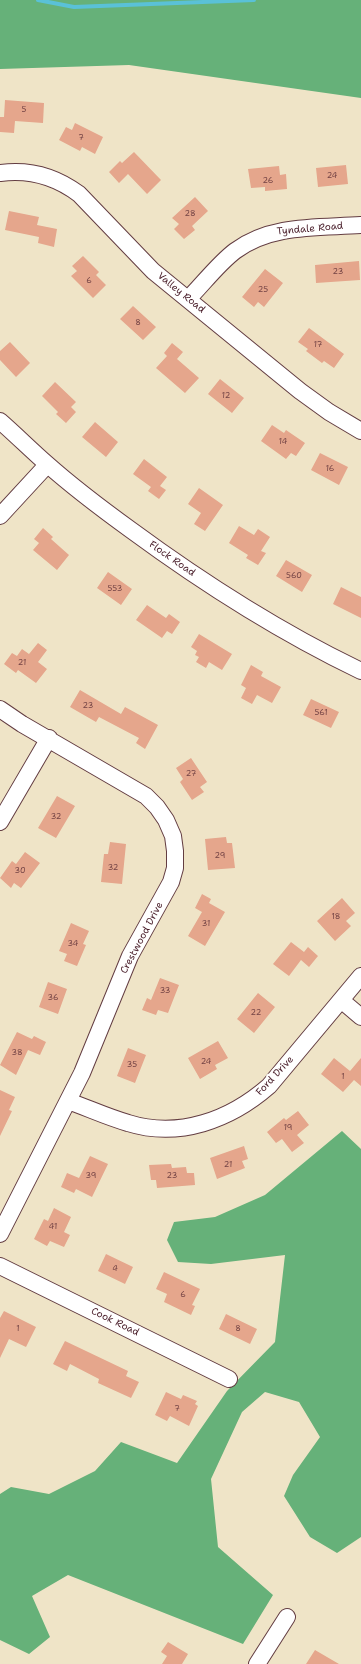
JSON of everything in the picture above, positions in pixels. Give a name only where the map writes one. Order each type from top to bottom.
[{"type":"street","name":"Valley Road","points":[[0,173],[14,171],[33,173],[52,178],[70,187],[79,194],[153,270],[300,391],[329,412],[361,431]]},
{"type":"street","name":"Tyndale Road","points":[[188,299],[234,252],[249,242],[266,234],[283,230],[361,225]]},
{"type":"street","name":"Flock Road","points":[[0,421],[47,465],[100,508],[159,551],[220,592],[278,627],[361,671]]},
{"type":"street","points":[[0,516],[47,465]]},
{"type":"street","name":"Crestwood Drive","points":[[0,709],[22,724],[49,738],[146,796],[157,807],[166,820],[173,836],[176,851],[175,868],[171,882],[130,956],[94,1045],[68,1101],[0,1234]]},
{"type":"street","points":[[0,822],[49,738]]},
{"type":"street","name":"Ford Drive","points":[[68,1101],[129,1123],[151,1128],[194,1126],[218,1118],[239,1109],[254,1099],[268,1086],[361,976]]},
{"type":"street","points":[[340,1000],[361,1017]]},
{"type":"street","name":"Cook Road","points":[[0,1266],[229,1379]]},
{"type":"street","points":[[257,1664],[287,1617]]},
{"type":"green space","points":[[0,0],[361,0],[361,98],[129,65],[0,69]]},
{"type":"green space","points":[[342,1131],[361,1149],[361,1537],[337,1553],[310,1537],[284,1496],[293,1475],[320,1437],[299,1402],[265,1392],[242,1412],[211,1479],[218,1547],[273,1595],[243,1644],[68,1575],[32,1596],[50,1637],[29,1654],[0,1640],[0,1494],[11,1487],[49,1494],[95,1471],[121,1442],[177,1463],[227,1391],[275,1342],[285,1255],[211,1264],[178,1262],[167,1240],[174,1222],[215,1217],[265,1195]]},
{"type":"building","points":[[5,100],[44,103],[43,123],[15,121],[14,133],[0,132],[0,117],[4,117]]},
{"type":"building","points":[[75,123],[103,137],[95,154],[82,147],[80,151],[59,140],[66,127],[72,130]]},
{"type":"building","points":[[134,152],[161,180],[147,194],[128,174],[119,183],[109,172],[120,161],[122,163]]},
{"type":"building","points":[[346,165],[348,184],[318,187],[316,168]]},
{"type":"building","points":[[279,166],[280,175],[286,174],[287,189],[265,191],[265,187],[251,188],[248,169]]},
{"type":"building","points":[[195,197],[208,211],[192,226],[195,230],[184,239],[174,229],[179,224],[172,218]]},
{"type":"building","points":[[9,211],[39,217],[37,225],[57,229],[54,247],[38,243],[39,237],[5,230]]},
{"type":"building","points":[[83,256],[99,272],[96,275],[106,285],[93,298],[71,276],[77,271],[72,266]]},
{"type":"building","points":[[359,261],[360,280],[316,283],[315,265]]},
{"type":"building","points":[[265,269],[283,283],[264,307],[258,302],[254,307],[242,297]]},
{"type":"building","points":[[133,306],[156,327],[143,340],[120,319]]},
{"type":"building","points":[[309,328],[344,354],[334,368],[324,361],[322,363],[306,351],[308,349],[298,342]]},
{"type":"building","points":[[10,342],[30,363],[16,377],[0,360],[0,351]]},
{"type":"building","points":[[172,343],[183,352],[177,359],[199,378],[185,393],[156,368],[167,356],[164,353]]},
{"type":"building","points":[[220,379],[244,398],[232,413],[208,394]]},
{"type":"building","points":[[55,382],[76,402],[71,407],[76,412],[66,423],[56,414],[58,412],[42,396]]},
{"type":"building","points":[[95,422],[118,442],[106,457],[82,437]]},
{"type":"building","points":[[272,425],[284,433],[286,430],[305,443],[296,456],[291,453],[286,459],[261,441]]},
{"type":"building","points":[[320,453],[348,467],[339,485],[311,470]]},
{"type":"building","points":[[144,459],[167,477],[160,486],[166,490],[159,499],[148,491],[151,487],[133,474]]},
{"type":"building","points":[[199,488],[223,505],[205,531],[194,524],[201,513],[188,504]]},
{"type":"building","points":[[239,526],[254,535],[258,529],[270,537],[261,551],[266,553],[258,565],[246,558],[248,555],[229,543]]},
{"type":"building","points":[[43,528],[53,537],[51,539],[69,555],[57,570],[33,550],[39,543],[34,539]]},
{"type":"building","points":[[286,560],[312,575],[302,592],[276,576]]},
{"type":"building","points":[[108,572],[132,589],[121,605],[97,588]]},
{"type":"building","points":[[341,587],[361,597],[361,618],[333,604]]},
{"type":"building","points":[[147,605],[166,618],[169,614],[180,622],[172,634],[167,631],[162,638],[136,620]]},
{"type":"building","points":[[199,634],[232,654],[222,670],[209,662],[206,668],[196,662],[199,657],[195,655],[197,651],[191,647]]},
{"type":"building","points":[[38,643],[47,650],[38,662],[47,669],[36,683],[18,670],[16,673],[4,664],[12,653],[17,656],[22,649],[29,654]]},
{"type":"building","points":[[251,665],[263,672],[261,676],[281,687],[272,703],[257,695],[252,704],[241,698],[246,688],[241,685]]},
{"type":"building","points":[[80,690],[121,714],[125,707],[158,725],[145,749],[136,743],[139,738],[99,717],[96,722],[70,707]]},
{"type":"building","points":[[311,699],[339,712],[331,728],[303,715]]},
{"type":"building","points":[[191,758],[207,782],[200,787],[204,792],[192,800],[180,782],[183,779],[176,768]]},
{"type":"building","points":[[57,796],[75,806],[56,838],[38,828]]},
{"type":"building","points":[[226,837],[227,843],[232,843],[235,868],[208,870],[205,839]]},
{"type":"building","points":[[110,842],[126,844],[122,884],[101,882],[104,854],[108,854]]},
{"type":"building","points":[[25,852],[40,863],[21,888],[14,883],[11,888],[0,878],[12,861],[16,864]]},
{"type":"building","points":[[202,894],[211,899],[209,903],[225,912],[205,946],[188,936],[202,912],[195,908]]},
{"type":"building","points":[[342,898],[355,913],[346,921],[351,926],[335,941],[317,921]]},
{"type":"building","points":[[71,923],[89,931],[83,944],[86,945],[77,966],[64,961],[67,954],[59,951]]},
{"type":"building","points":[[291,942],[304,952],[308,947],[318,956],[309,967],[301,960],[289,976],[273,964]]},
{"type":"building","points":[[160,978],[179,985],[168,1013],[158,1010],[156,1015],[142,1010],[147,998],[151,1000]]},
{"type":"building","points":[[48,982],[67,989],[58,1014],[39,1007]]},
{"type":"building","points":[[258,993],[275,1007],[254,1033],[237,1019]]},
{"type":"building","points":[[17,1032],[32,1039],[34,1036],[46,1042],[40,1055],[28,1050],[16,1075],[0,1065]]},
{"type":"building","points":[[218,1041],[228,1058],[215,1065],[217,1069],[200,1079],[188,1058]]},
{"type":"building","points":[[128,1048],[146,1055],[135,1083],[117,1076]]},
{"type":"building","points":[[334,1058],[350,1071],[361,1058],[361,1086],[354,1080],[343,1092],[321,1074]]},
{"type":"building","points":[[0,1090],[15,1097],[9,1110],[12,1111],[0,1136]]},
{"type":"building","points":[[298,1111],[309,1125],[297,1135],[304,1143],[292,1152],[282,1139],[276,1143],[267,1132],[284,1118],[286,1120]]},
{"type":"building","points":[[244,1146],[248,1159],[242,1161],[245,1168],[217,1179],[210,1158]]},
{"type":"building","points":[[90,1156],[108,1164],[92,1197],[76,1189],[74,1193],[61,1187],[67,1173],[79,1178]]},
{"type":"building","points":[[171,1164],[172,1168],[186,1167],[187,1173],[194,1173],[195,1185],[157,1188],[156,1180],[151,1180],[149,1165]]},
{"type":"building","points":[[54,1208],[71,1217],[64,1232],[70,1235],[64,1247],[50,1241],[47,1246],[34,1239],[44,1219],[48,1221]]},
{"type":"building","points":[[106,1254],[133,1267],[125,1284],[98,1271]]},
{"type":"building","points":[[164,1272],[200,1289],[192,1305],[195,1306],[191,1315],[164,1302],[167,1294],[156,1289]]},
{"type":"building","points":[[4,1311],[36,1327],[26,1347],[9,1339],[0,1358],[0,1318]]},
{"type":"building","points":[[226,1314],[257,1329],[250,1344],[219,1329]]},
{"type":"building","points":[[65,1341],[128,1371],[126,1376],[139,1382],[131,1398],[98,1383],[99,1379],[70,1364],[67,1371],[53,1364]]},
{"type":"building","points":[[166,1392],[181,1399],[183,1395],[197,1401],[195,1404],[198,1406],[189,1426],[170,1416],[167,1421],[155,1415]]},
{"type":"building","points":[[168,1642],[188,1654],[182,1664],[162,1664],[167,1656],[161,1652]]},
{"type":"building","points":[[315,1650],[339,1664],[306,1664]]},
{"type":"waterway","points":[[38,0],[74,7],[254,0]]}]
